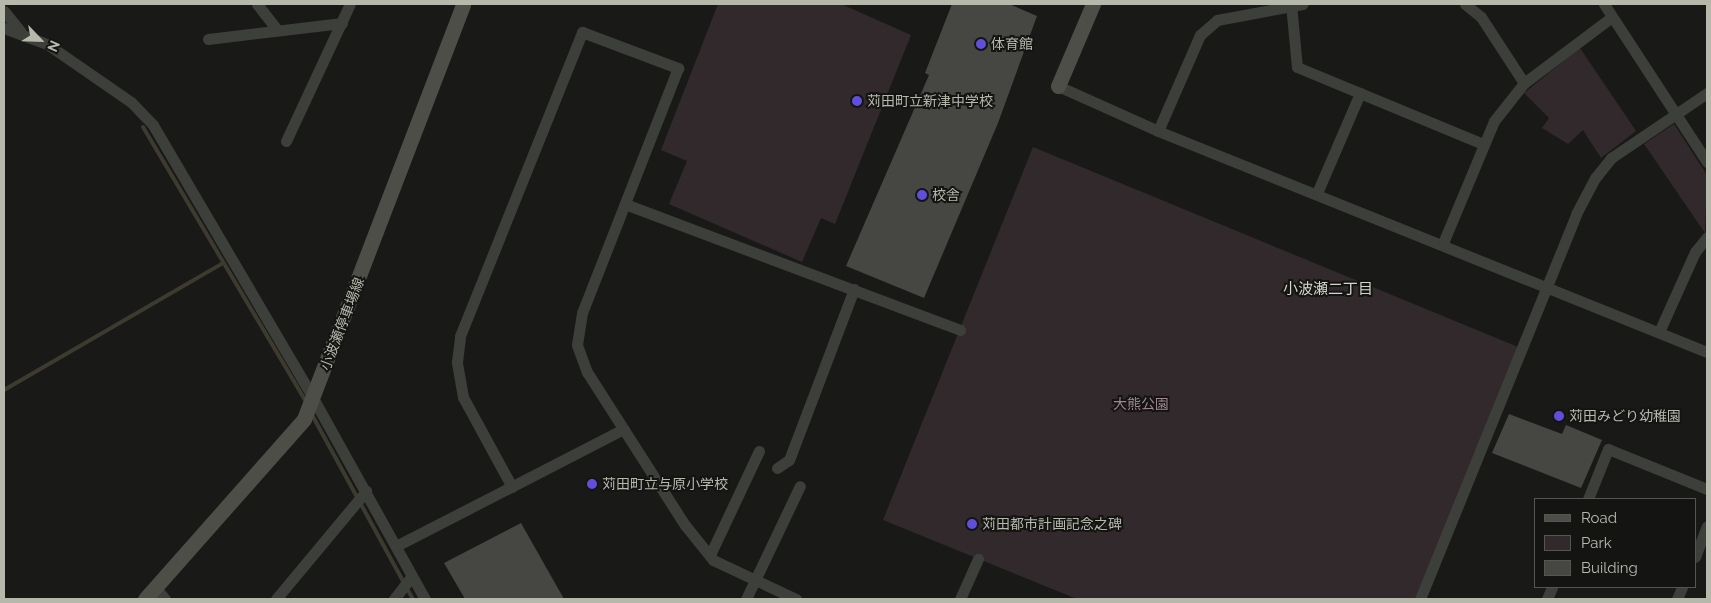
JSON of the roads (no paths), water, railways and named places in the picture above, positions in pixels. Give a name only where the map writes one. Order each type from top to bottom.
[{"type":"main road","name":"小波瀬停車場線","points":[[150,593],[291,436],[313,398],[463,4]]},
{"type":"main road","points":[[1058,86],[1093,4]]},
{"type":"street","points":[[257,4],[278,30]]},
{"type":"street","points":[[286,142],[350,4]]},
{"type":"street","points":[[1158,131],[1200,35],[1217,20],[1295,4],[1297,67],[1483,144]]},
{"type":"street","points":[[1465,4],[1481,17],[1524,83]]},
{"type":"street","points":[[1604,4],[1707,162]]},
{"type":"street","points":[[4,11],[20,31]]},
{"type":"street","points":[[1443,243],[1494,121],[1524,83],[1612,17]]},
{"type":"street","points":[[208,39],[342,23]]},
{"type":"street","points":[[4,28],[20,31],[47,44],[132,102],[153,125],[313,398],[425,599]]},
{"type":"street","points":[[512,487],[463,397],[457,362],[460,336],[582,32],[678,68],[582,313],[577,345],[586,372],[685,525],[710,555],[796,599]]},
{"type":"street","points":[[1058,86],[1158,131],[1443,243],[1707,352]]},
{"type":"street","points":[[1317,193],[1360,93]]},
{"type":"street","points":[[1420,599],[1549,288],[1576,214],[1595,178],[1612,158],[1674,113],[1707,93]]},
{"type":"street","points":[[625,204],[960,330]]},
{"type":"street","points":[[1659,332],[1695,252],[1707,237]]},
{"type":"street","points":[[776,468],[789,460],[854,289]]},
{"type":"street","points":[[396,546],[624,429]]},
{"type":"street","points":[[1588,498],[1608,449],[1707,489]]},
{"type":"street","points":[[710,555],[759,451]]},
{"type":"street","points":[[746,599],[800,486]]},
{"type":"street","points":[[276,599],[366,491]]},
{"type":"street","points":[[1696,554],[1707,526]]},
{"type":"street","points":[[960,599],[978,559]]},
{"type":"street","points":[[394,599],[412,576]]},
{"type":"street","points":[[150,593],[165,599]]},
{"type":"waterway","points":[[143,127],[306,402]]},
{"type":"waterway","points":[[4,390],[223,263]]},
{"type":"waterway","points":[[311,413],[413,599]]},
{"type":"place","name":"体育館","points":[[981,44]]},
{"type":"place","name":"苅田町立新津中学校","points":[[857,101]]},
{"type":"place","name":"校舎","points":[[922,195]]},
{"type":"place","name":"苅田みどり幼稚園","points":[[1559,416]]},
{"type":"place","name":"苅田町立与原小学校","points":[[592,484]]},
{"type":"place","name":"苅田都市計画記念之碑","points":[[972,524]]},
{"type":"district","name":"小波瀬二丁目","points":[[1328,290]]},
{"type":"park label","name":"大熊公園","points":[[1141,404]]}]
